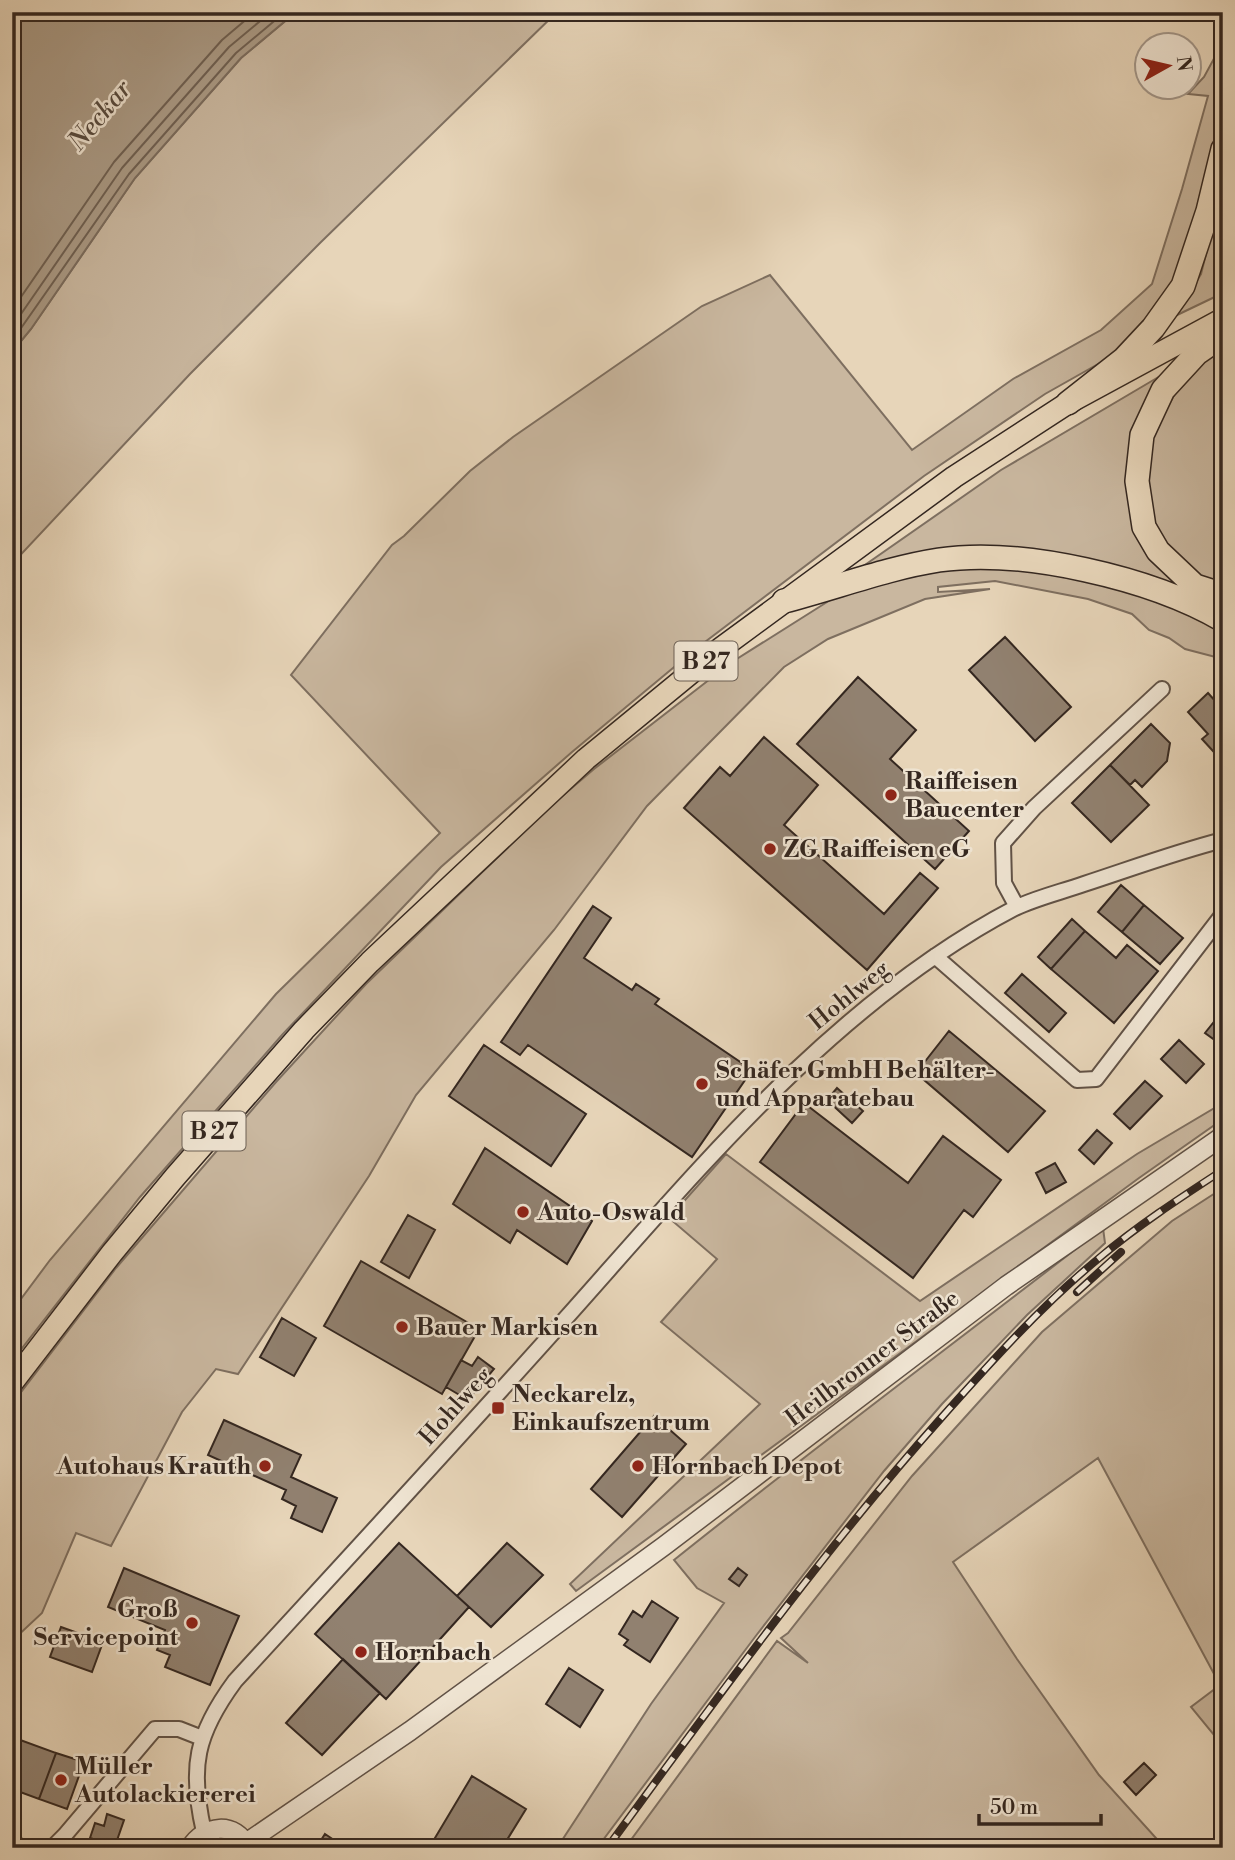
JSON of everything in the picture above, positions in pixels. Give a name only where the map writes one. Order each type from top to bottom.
[{"type":"highway","points":[[1068,403],[1124,359],[1153,328],[1183,286],[1208,211],[1223,149]]},
{"type":"highway","points":[[1223,335],[1196,353],[1163,390],[1142,435],[1137,481],[1144,527],[1158,551],[1195,586],[1223,595]]},
{"type":"highway","points":[[784,601],[897,569],[940,560],[1012,559],[1039,561],[1101,573],[1166,594],[1223,620]]},
{"type":"main road","name":"B 27","points":[[12,1383],[112,1253],[295,1040],[361,972],[586,759],[720,649],[954,477],[1068,403],[1223,319]]},
{"type":"street","points":[[1017,907],[1004,883],[1003,843],[1034,808],[1161,689]]},
{"type":"street","name":"Hohlweg","points":[[204,1832],[197,1803],[197,1757],[215,1709],[235,1681],[694,1174],[830,1038],[935,956],[1017,907],[1188,849],[1223,840]]},
{"type":"street","points":[[935,956],[1077,1080],[1096,1079],[1223,914]]},
{"type":"street","name":"Heilbronner Straße","points":[[204,1832],[223,1828],[240,1836],[247,1845],[410,1731],[664,1546],[1006,1286],[1223,1136]]},
{"type":"street","points":[[52,1848],[155,1729],[179,1729],[202,1738]]},
{"type":"street","points":[[190,1848],[204,1832]]},
{"type":"street","points":[[12,1843],[24,1848]]},
{"type":"shaded area","points":[[296,12],[557,12],[190,374],[12,564],[12,352],[31,329],[135,178],[241,58]]},
{"type":"shaded area","points":[[1223,42],[1223,112],[1216,132],[1197,226],[1172,289],[1114,355],[1045,394],[924,476],[697,648],[572,752],[441,867],[282,1035],[140,1197],[12,1361],[12,1311],[50,1260],[276,994],[440,833],[291,675],[392,545],[470,471],[513,437],[702,306],[770,275],[912,450],[1013,379],[1101,330],[1152,284],[1208,96],[1204,96],[1204,77]]},
{"type":"shaded area","points":[[1223,186],[1223,293],[1175,316],[1201,274]]},
{"type":"shaded area","points":[[1223,341],[1223,659],[1185,649],[1169,638],[1149,630],[1132,614],[1088,599],[995,581],[938,587],[938,592],[990,589],[925,599],[828,639],[784,667],[647,806],[554,930],[416,1095],[369,1176],[238,1374],[216,1369],[182,1412],[111,1546],[76,1533],[42,1613],[12,1641],[12,1404],[116,1268],[276,1082],[366,984],[553,804],[594,769],[732,662],[835,597],[871,577],[1067,555],[862,567],[1001,470],[1167,372],[1139,417],[1158,551],[1142,435],[1166,410],[1178,388]]},
{"type":"shaded area","points":[[1223,1103],[1223,1119],[576,1591],[570,1584],[760,1404],[661,1322],[717,1259],[669,1218],[726,1154],[920,1301],[1137,1154]]},
{"type":"shaded area","points":[[1223,1188],[1223,1746],[1191,1707],[1220,1685],[1098,1458],[953,1562],[1099,1775],[1165,1848],[625,1848],[777,1641],[808,1663],[781,1638],[788,1633],[912,1476],[1042,1332],[1172,1221]]},
{"type":"shaded area","points":[[1103,1228],[1105,1243],[1027,1315],[942,1404],[884,1471],[597,1848],[557,1848],[651,1704],[724,1603],[697,1588],[674,1560]]},
{"type":"water","name":"Neckar","points":[[26,12],[296,12],[241,58],[135,178],[31,329],[12,352],[12,26]]},
{"type":"building","points":[[1005,637],[1071,707],[1035,741],[969,670]]},
{"type":"building","name":"Raiffeisen Baucenter","points":[[858,677],[916,730],[890,759],[969,831],[935,869],[797,744]]},
{"type":"building","points":[[1208,693],[1217,703],[1223,697],[1223,762],[1202,739],[1208,734],[1188,712]]},
{"type":"building","points":[[1151,724],[1170,743],[1167,761],[1142,787],[1135,780],[1130,785],[1110,765]]},
{"type":"building","name":"ZG Raiffeisen eG","points":[[764,737],[818,785],[784,825],[884,914],[920,873],[938,888],[867,970],[684,808],[720,767],[730,776]]},
{"type":"building","points":[[1110,765],[1149,805],[1111,842],[1072,803]]},
{"type":"building","points":[[1121,885],[1144,905],[1122,932],[1098,912]]},
{"type":"building","points":[[1144,905],[1183,938],[1160,964],[1122,932]]},
{"type":"building","points":[[593,906],[611,918],[584,958],[632,990],[636,984],[659,999],[655,1004],[752,1070],[692,1157],[528,1045],[520,1055],[501,1042]]},
{"type":"building","points":[[1072,919],[1085,931],[1051,969],[1038,957]]},
{"type":"building","points":[[1085,931],[1116,958],[1127,945],[1158,971],[1114,1023],[1051,969]]},
{"type":"building","points":[[1022,974],[1066,1013],[1049,1032],[1005,993]]},
{"type":"building","points":[[1223,990],[1223,1005],[1215,998]]},
{"type":"building","points":[[1217,1018],[1223,1022],[1223,1046],[1205,1033]]},
{"type":"building","points":[[949,1031],[1045,1111],[1008,1152],[916,1073]]},
{"type":"building","points":[[1179,1040],[1204,1064],[1186,1083],[1161,1059]]},
{"type":"building","points":[[484,1045],[586,1114],[551,1166],[449,1096]]},
{"type":"building","points":[[1145,1081],[1162,1096],[1130,1129],[1114,1114]]},
{"type":"building","points":[[837,1088],[863,1111],[852,1123],[827,1100]]},
{"type":"building","points":[[804,1103],[908,1183],[943,1136],[1001,1180],[973,1217],[964,1210],[913,1278],[760,1162]]},
{"type":"building","points":[[1097,1130],[1112,1143],[1094,1164],[1079,1150]]},
{"type":"building","name":"Auto-Oswald","points":[[485,1148],[592,1221],[567,1264],[517,1230],[510,1243],[453,1204]]},
{"type":"building","points":[[1055,1163],[1066,1182],[1046,1193],[1036,1173]]},
{"type":"building","points":[[408,1215],[435,1230],[409,1278],[381,1262]]},
{"type":"building","name":"Bauer Markisen","points":[[361,1261],[479,1329],[442,1394],[324,1326]]},
{"type":"building","points":[[282,1318],[316,1338],[294,1376],[260,1357]]},
{"type":"building","points":[[478,1357],[494,1369],[468,1400],[446,1387],[461,1360],[472,1366]]},
{"type":"building","name":"Hornbach Depot","points":[[654,1416],[686,1444],[622,1517],[591,1489]]},
{"type":"building","name":"Autohaus Krauth","points":[[224,1420],[301,1455],[291,1477],[337,1498],[322,1532],[291,1518],[296,1506],[282,1499],[286,1490],[208,1455]]},
{"type":"building","points":[[399,1543],[469,1607],[386,1699],[315,1634]]},
{"type":"building","points":[[507,1543],[543,1575],[491,1627],[457,1596]]},
{"type":"building","name":"Groß Servicepoint","points":[[124,1568],[239,1616],[210,1685],[165,1667],[170,1655],[157,1650],[165,1630],[108,1607]]},
{"type":"building","points":[[738,1568],[747,1575],[739,1586],[729,1579]]},
{"type":"building","points":[[652,1601],[678,1618],[650,1662],[624,1645],[628,1640],[619,1634],[633,1611],[642,1617]]},
{"type":"building","points":[[61,1627],[103,1642],[92,1672],[50,1657]]},
{"type":"building","points":[[343,1659],[380,1693],[322,1755],[286,1723]]},
{"type":"building","points":[[569,1668],[603,1690],[580,1727],[546,1704]]},
{"type":"building","points":[[12,1737],[56,1753],[39,1799],[12,1789]]},
{"type":"building","name":"Müller Autolackiererei","points":[[56,1753],[84,1762],[67,1809],[39,1799]]},
{"type":"building","points":[[1144,1763],[1156,1775],[1136,1795],[1124,1782]]},
{"type":"building","points":[[472,1776],[526,1809],[502,1848],[429,1848]]},
{"type":"building","points":[[107,1814],[124,1820],[115,1846],[90,1838],[95,1823],[104,1826]]},
{"type":"building","points":[[325,1834],[343,1846],[342,1848],[316,1848]]},
{"type":"railway","points":[[607,1848],[811,1574],[897,1469],[979,1376],[1037,1315],[1098,1259],[1143,1224],[1223,1170]]},
{"type":"railway","points":[[1077,1292],[1121,1252]]},
{"type":"place","name":"Raiffeisen Baucenter","points":[[891,795]]},
{"type":"place","name":"ZG Raiffeisen eG","points":[[770,849]]},
{"type":"place","name":"Schäfer GmbH Behälter- und Apparatebau","points":[[702,1084]]},
{"type":"place","name":"Auto-Oswald","points":[[523,1212]]},
{"type":"place","name":"Bauer Markisen","points":[[402,1327]]},
{"type":"place","name":"Neckarelz, Einkaufszentrum","points":[[498,1408]]},
{"type":"place","name":"Autohaus Krauth","points":[[265,1466]]},
{"type":"place","name":"Hornbach Depot","points":[[638,1466]]},
{"type":"place","name":"Groß Servicepoint","points":[[192,1623]]},
{"type":"place","name":"Hornbach","points":[[361,1652]]},
{"type":"place","name":"Müller Autolackiererei","points":[[61,1780]]}]
